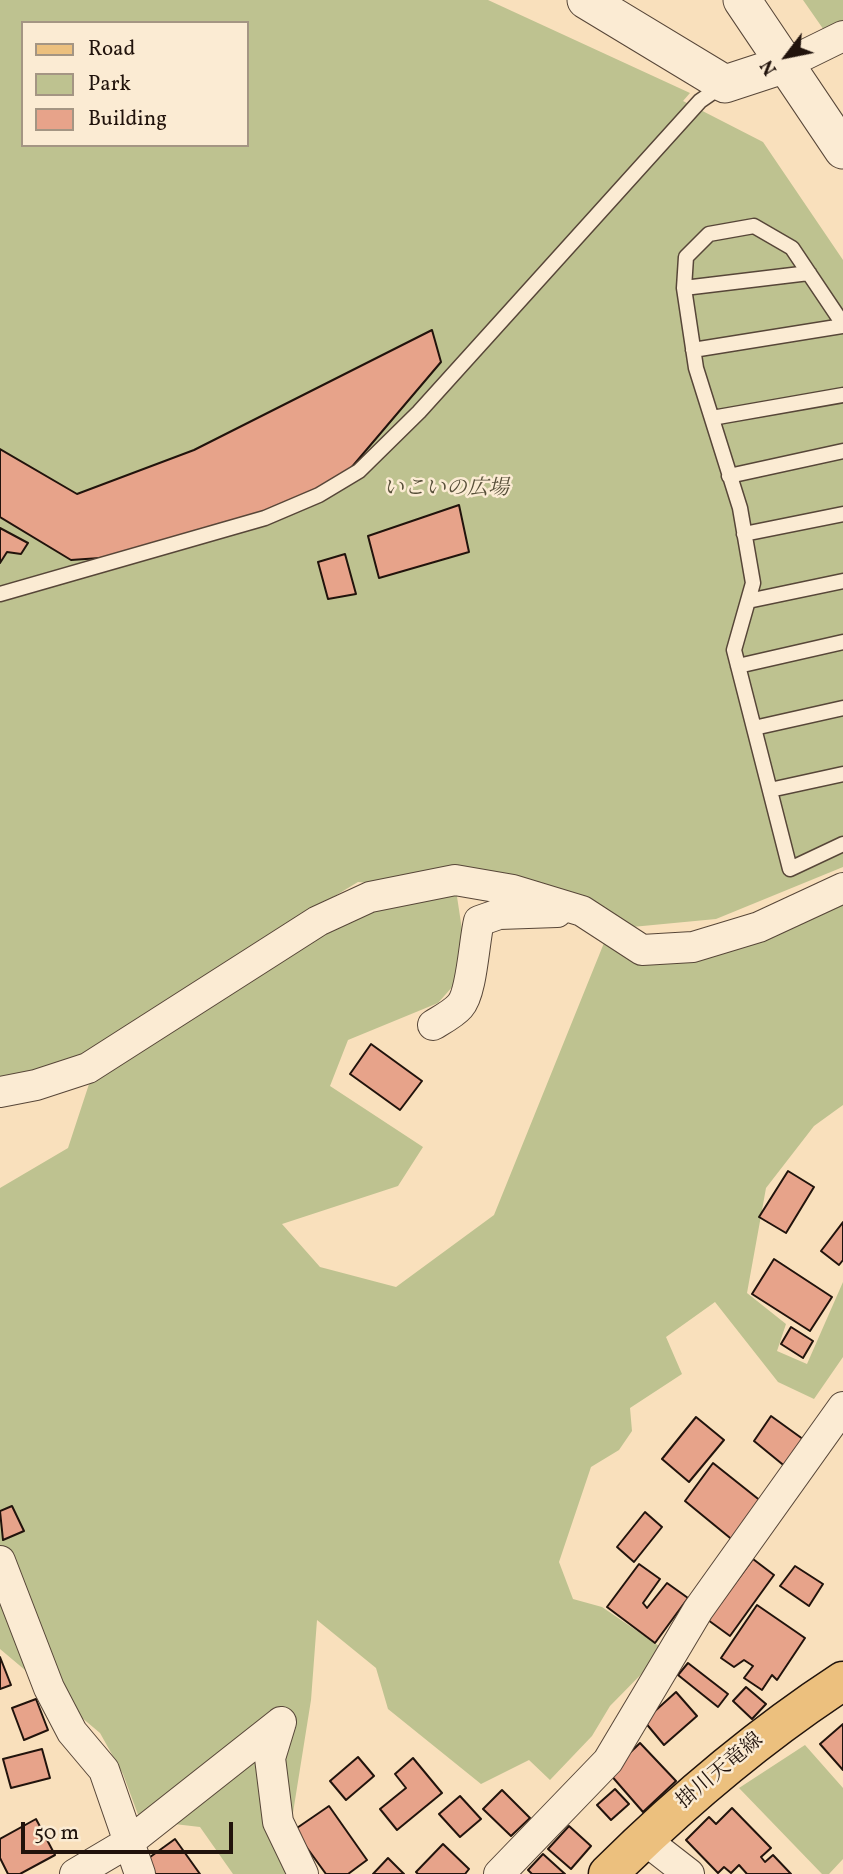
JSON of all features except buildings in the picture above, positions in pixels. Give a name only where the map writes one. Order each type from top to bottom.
[{"type":"main road","name":"掛川天竜線","points":[[608,1874],[717,1773],[788,1717],[843,1681]]},
{"type":"street","points":[[586,0],[725,84],[786,64],[843,36]]},
{"type":"street","points":[[742,0],[843,150]]},
{"type":"street","points":[[0,1092],[36,1085],[88,1068],[318,921],[370,897],[455,880],[513,890],[582,911],[642,950],[693,947],[759,927],[843,888]]},
{"type":"street","points":[[433,1026],[461,1006],[472,979],[471,956],[478,921],[499,914],[582,911]]},
{"type":"street","points":[[511,1870],[608,1761],[698,1610],[843,1407]]},
{"type":"street","points":[[0,1561],[49,1688],[72,1732],[104,1770],[140,1874]]},
{"type":"street","points":[[75,1874],[129,1842],[281,1722],[270,1758],[278,1822],[303,1874]]},
{"type":"street","points":[[644,1839],[689,1874]]},
{"type":"lane","points":[[0,594],[265,518],[319,495],[359,471],[419,412],[701,101],[725,84]]},
{"type":"lane","points":[[693,349],[843,325],[792,248],[754,226],[709,234],[687,257],[684,288],[693,349],[744,534],[753,583],[734,650],[790,869],[843,844]]},
{"type":"lane","points":[[684,288],[809,273]]},
{"type":"lane","points":[[712,418],[843,396]]},
{"type":"lane","points":[[729,476],[843,451]]},
{"type":"lane","points":[[744,534],[843,514]]},
{"type":"lane","points":[[748,601],[843,581]]},
{"type":"lane","points":[[738,666],[843,642]]},
{"type":"lane","points":[[754,728],[843,708]]},
{"type":"lane","points":[[770,790],[843,774]]},
{"type":"green space","name":"いこいの広場","points":[[0,0],[488,0],[690,93],[683,101],[763,142],[843,260],[843,867],[716,919],[632,927],[456,890],[468,969],[438,1003],[348,1040],[330,1086],[423,1147],[398,1186],[282,1224],[320,1267],[396,1287],[494,1215],[606,938],[693,947],[843,895],[843,1105],[814,1126],[766,1188],[747,1293],[786,1324],[777,1351],[807,1364],[843,1282],[843,1357],[814,1399],[778,1382],[715,1302],[666,1337],[682,1374],[630,1408],[632,1431],[619,1450],[591,1467],[559,1562],[573,1599],[602,1607],[665,1650],[610,1706],[592,1736],[550,1780],[529,1760],[481,1784],[388,1709],[376,1668],[317,1620],[311,1700],[288,1844],[307,1874],[233,1874],[200,1827],[140,1820],[123,1774],[100,1733],[0,1649],[0,1188],[68,1148],[91,1078],[318,921],[420,887],[358,882],[217,967],[86,1063],[0,1079]]},
{"type":"green space","points":[[803,0],[843,0],[843,26],[826,33]]},
{"type":"green space","points":[[805,1745],[843,1788],[843,1859],[829,1874],[822,1874],[739,1788]]}]
